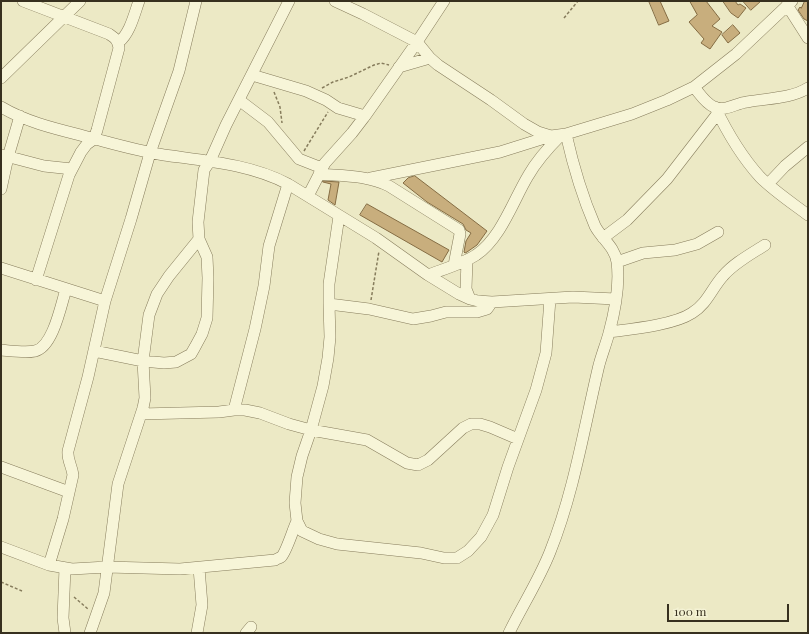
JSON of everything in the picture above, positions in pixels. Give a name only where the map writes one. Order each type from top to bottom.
[{"type":"street","points":[[23,1],[109,34],[116,39],[119,48],[94,139],[81,152],[72,169],[36,280]]},
{"type":"street","points":[[1,78],[80,1]]},
{"type":"street","points":[[118,42],[127,32],[139,1]]},
{"type":"street","points":[[49,565],[63,519],[73,475],[68,457],[68,451],[94,351],[105,301],[130,225],[150,153],[179,71],[196,1]]},
{"type":"street","points":[[94,351],[143,361],[164,363],[176,362],[191,354],[202,334],[207,318],[207,257],[199,239],[198,222],[202,177],[204,170],[210,162],[239,100],[289,1]]},
{"type":"street","points":[[335,1],[417,42],[430,58],[524,124],[538,132],[559,135]]},
{"type":"street","points":[[308,196],[327,160],[352,133],[417,42],[444,1]]},
{"type":"street","points":[[370,178],[500,152],[632,114],[694,87],[736,54],[790,3],[808,38]]},
{"type":"street","points":[[398,68],[430,58]]},
{"type":"street","points":[[252,75],[315,95],[338,108],[364,116]]},
{"type":"street","points":[[694,87],[716,110],[737,148],[760,176],[808,215]]},
{"type":"street","points":[[603,238],[627,220],[667,179],[716,110],[746,102],[785,97],[808,88]]},
{"type":"street","points":[[239,100],[268,122],[298,159],[303,162],[320,171],[370,178],[389,186],[458,230],[460,234],[454,265]]},
{"type":"street","points":[[1,107],[20,116],[48,126],[94,139],[150,153],[243,167],[266,174],[288,184],[381,241],[428,275],[459,294],[478,302],[573,297],[616,299]]},
{"type":"street","points":[[1,189],[4,156],[20,116]]},
{"type":"street","points":[[509,633],[550,554],[560,526],[573,479],[616,299],[618,277],[616,257],[596,228],[559,135]]},
{"type":"street","points":[[428,275],[477,254],[492,239],[501,227],[528,175],[541,156],[559,135]]},
{"type":"street","points":[[768,184],[808,147]]},
{"type":"street","points":[[4,156],[44,166],[72,169]]},
{"type":"street","points":[[234,410],[260,308],[269,246],[288,184]]},
{"type":"street","points":[[339,216],[329,284],[330,337],[328,358],[323,386],[297,477],[295,503],[297,521],[302,532],[319,539],[337,544],[421,553],[444,558],[457,558],[468,551],[481,537],[493,515],[536,390],[546,352],[550,299]]},
{"type":"street","points":[[617,262],[642,253],[675,250],[697,244],[718,232]]},
{"type":"street","points":[[90,633],[104,593],[118,484],[145,398],[143,361],[149,315],[157,294],[169,276],[199,239]]},
{"type":"street","points":[[609,332],[652,326],[692,314],[710,295],[725,274],[765,245]]},
{"type":"street","points":[[466,260],[466,289],[470,299]]},
{"type":"street","points":[[1,268],[105,301]]},
{"type":"street","points":[[1,350],[36,351],[42,348],[51,336],[66,289]]},
{"type":"street","points":[[329,304],[369,309],[413,320],[446,312],[477,312],[487,309],[492,302]]},
{"type":"street","points":[[141,414],[245,410],[260,413],[289,424],[311,430],[367,440],[407,463],[418,465],[428,460],[464,428],[471,424],[480,424],[490,427],[518,439]]},
{"type":"street","points":[[1,467],[69,492]]},
{"type":"street","points":[[1,547],[49,565],[65,568],[199,568],[275,560],[280,558],[284,553],[297,521]]},
{"type":"street","points":[[65,568],[63,618],[65,633]]},
{"type":"street","points":[[197,633],[202,605],[199,568]]},
{"type":"path","points":[[564,18],[578,1]]},
{"type":"path","points":[[320,89],[333,82],[349,77],[359,71],[378,64],[386,64],[398,68]]},
{"type":"path","points":[[271,81],[281,114],[280,136]]},
{"type":"path","points":[[298,159],[308,146],[333,105]]},
{"type":"path","points":[[369,309],[381,241]]},
{"type":"path","points":[[1,582],[22,591]]},
{"type":"path","points":[[64,584],[75,598],[88,608],[94,621]]},
{"type":"building","points":[[649,1],[660,1],[669,21],[659,25]]},
{"type":"building","points":[[690,1],[706,1],[720,19],[712,26],[722,32],[710,49],[701,43],[704,39],[689,22],[697,15]]},
{"type":"building","points":[[723,1],[735,1],[738,5],[740,4],[746,8],[738,18],[731,13]]},
{"type":"building","points":[[743,1],[761,1],[751,10]]},
{"type":"building","points":[[805,1],[808,1],[808,21],[804,19],[798,10]]},
{"type":"building","points":[[733,25],[740,33],[728,43],[722,35]]},
{"type":"building","points":[[415,176],[487,231],[477,245],[467,252],[464,252],[466,241],[471,233],[466,230],[463,224],[427,202],[403,183],[408,178]]},
{"type":"building","points":[[323,181],[339,182],[335,205],[328,200],[331,184]]},
{"type":"building","points":[[367,204],[449,250],[442,262],[360,215]]}]
